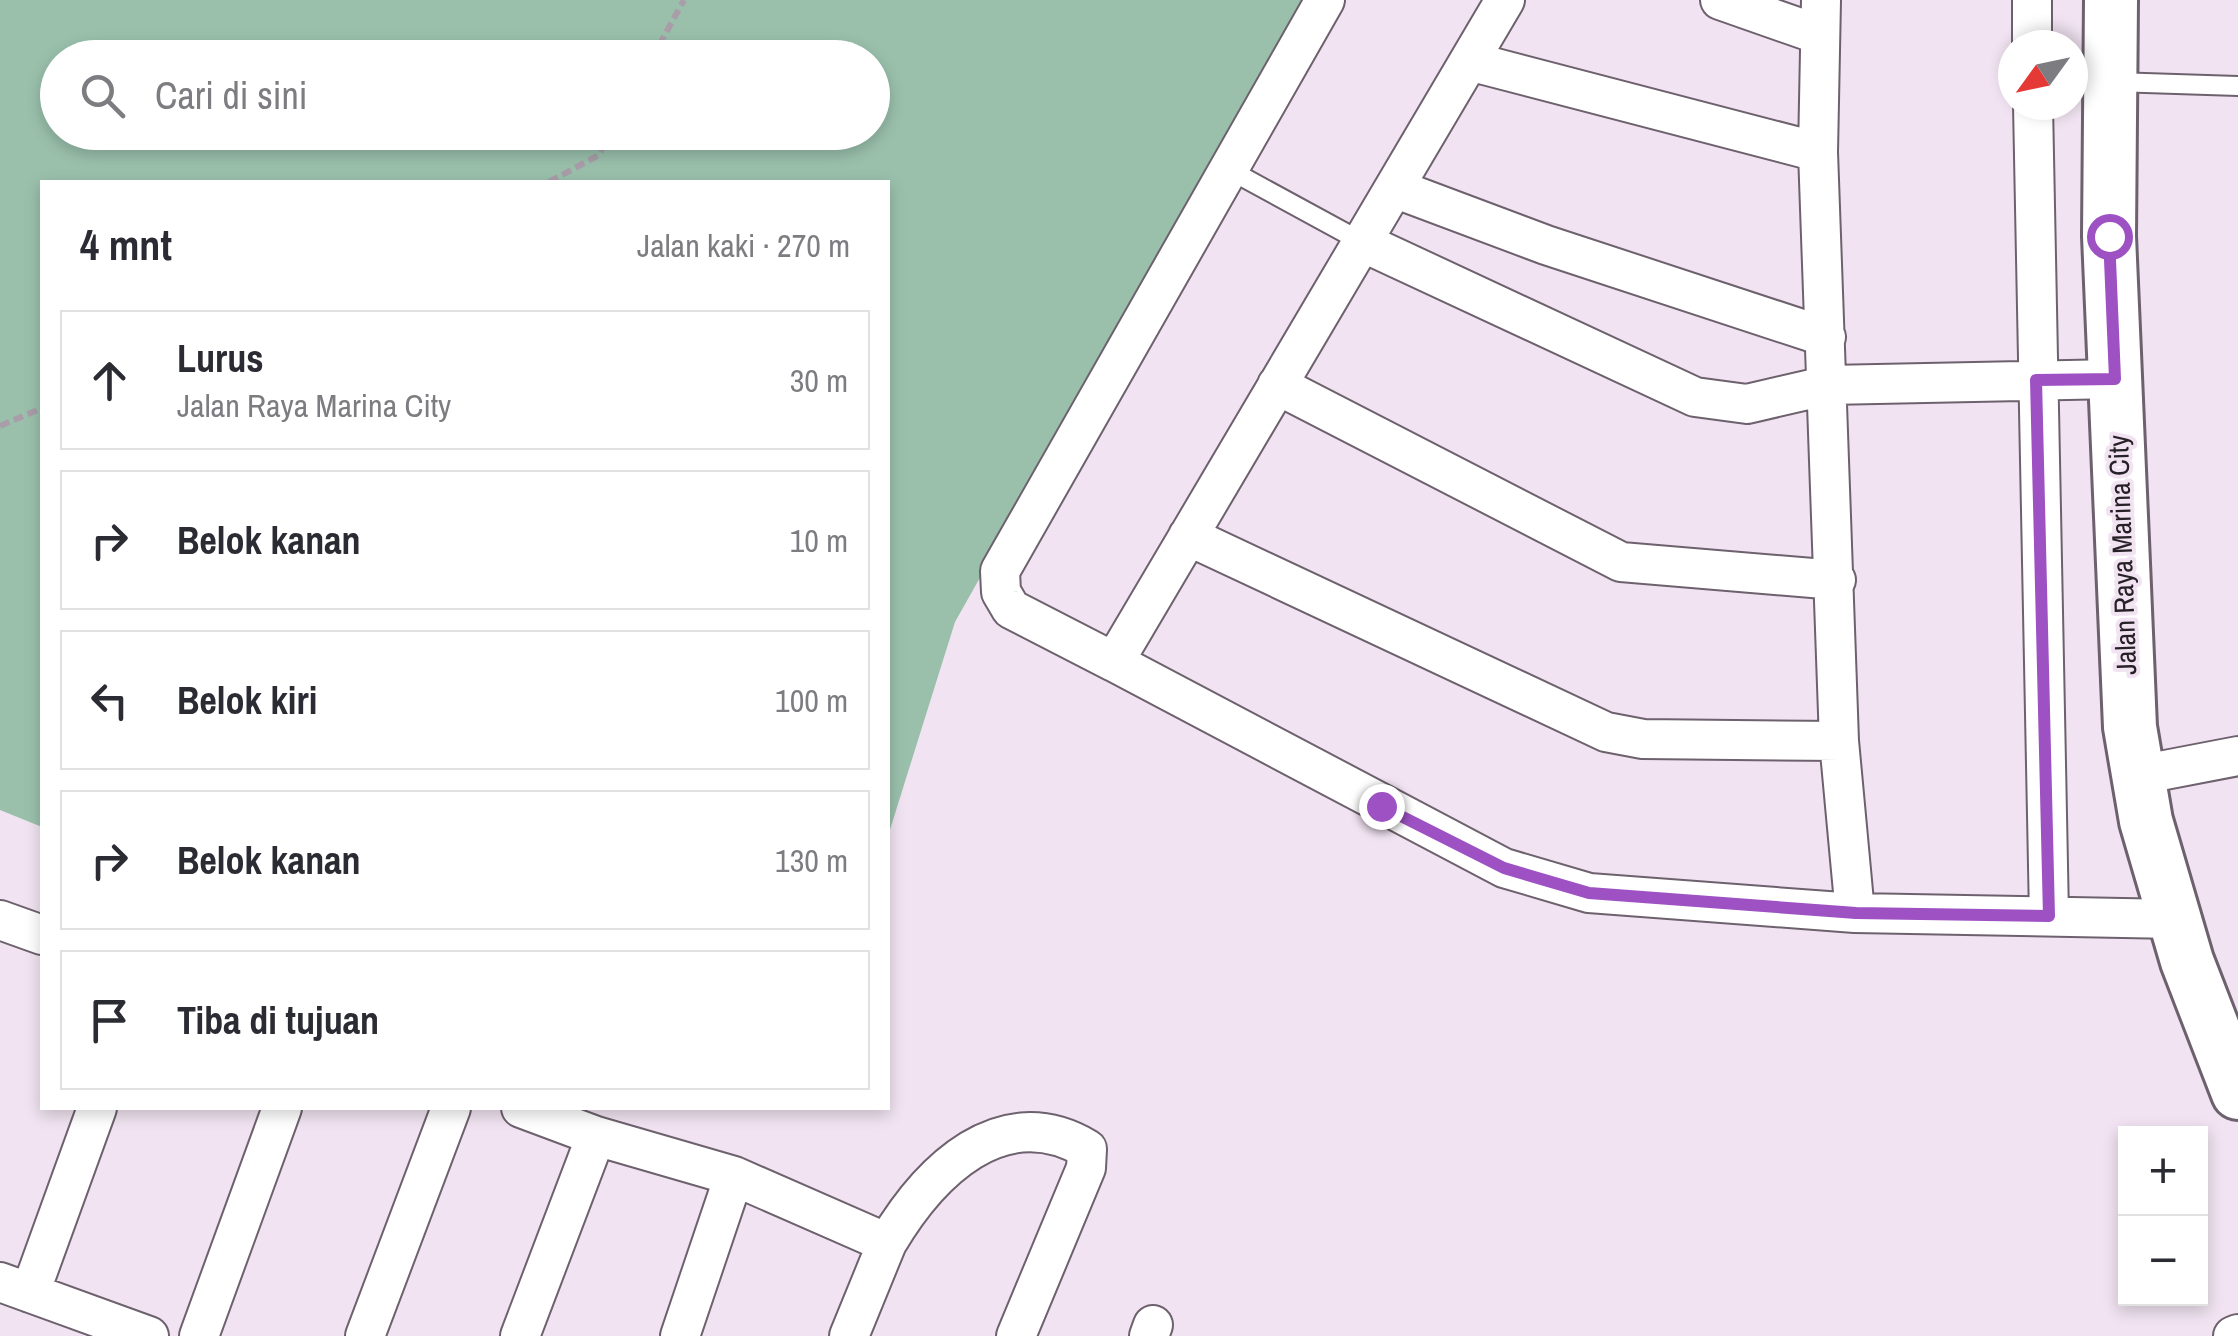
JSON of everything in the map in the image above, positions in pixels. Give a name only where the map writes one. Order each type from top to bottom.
[{"type":"main road","name":"Jalan Raya Marina City","points":[[2111,0],[2109,236],[2130,727],[2146,821],[2175,918],[2238,1092]]},
{"type":"street","points":[[1325,0],[1000,570],[1001,592],[1011,609],[1504,868],[1589,893],[1856,913],[2175,918]]},
{"type":"street","points":[[1114,662],[1505,0]]},
{"type":"street","points":[[1720,0],[1821,17],[1818,152],[1839,741],[1856,913]]},
{"type":"street","points":[[2032,0],[2032,30]]},
{"type":"street","points":[[1469,61],[1818,152]]},
{"type":"street","points":[[2033,120],[2049,916]]},
{"type":"street","points":[[1394,188],[1546,245],[1826,338]]},
{"type":"street","points":[[1362,242],[1695,398],[1747,404],[1828,385],[2115,379]]},
{"type":"street","points":[[1278,384],[1621,562],[1836,580]]},
{"type":"street","points":[[1188,536],[1606,732],[1643,739],[1839,741]]},
{"type":"street","points":[[2139,775],[2238,756]]},
{"type":"street","points":[[2,925],[40,934]]},
{"type":"street","points":[[96,1110],[15,1288],[148,1336]]},
{"type":"street","points":[[199,1336],[281,1110]]},
{"type":"street","points":[[365,1336],[450,1110]]},
{"type":"street","points":[[526,1110],[596,1136],[734,1176],[888,1243]]},
{"type":"street","points":[[850,1336],[888,1243],[913,1199],[977,1146],[1027,1130],[1058,1132],[1087,1149],[1086,1168],[1016,1336]]},
{"type":"street","points":[[520,1336],[596,1136]]},
{"type":"street","points":[[680,1336],[734,1176]]},
{"type":"lane","points":[[2110,82],[2238,86]]},
{"type":"lane","points":[[1227,169],[1362,242]]},
{"type":"path","points":[[662,40],[684,0]]},
{"type":"path","points":[[553,180],[602,150]]},
{"type":"path","points":[[0,426],[40,409]]},
{"type":"green space","points":[[0,0],[1306,0],[955,622],[890,830],[890,180],[40,180],[40,826],[0,810]]},
{"type":"route","points":[[1381,806],[1504,868],[1589,893],[1856,913],[2049,916],[2036,380],[2115,379],[2109,236]]}]
